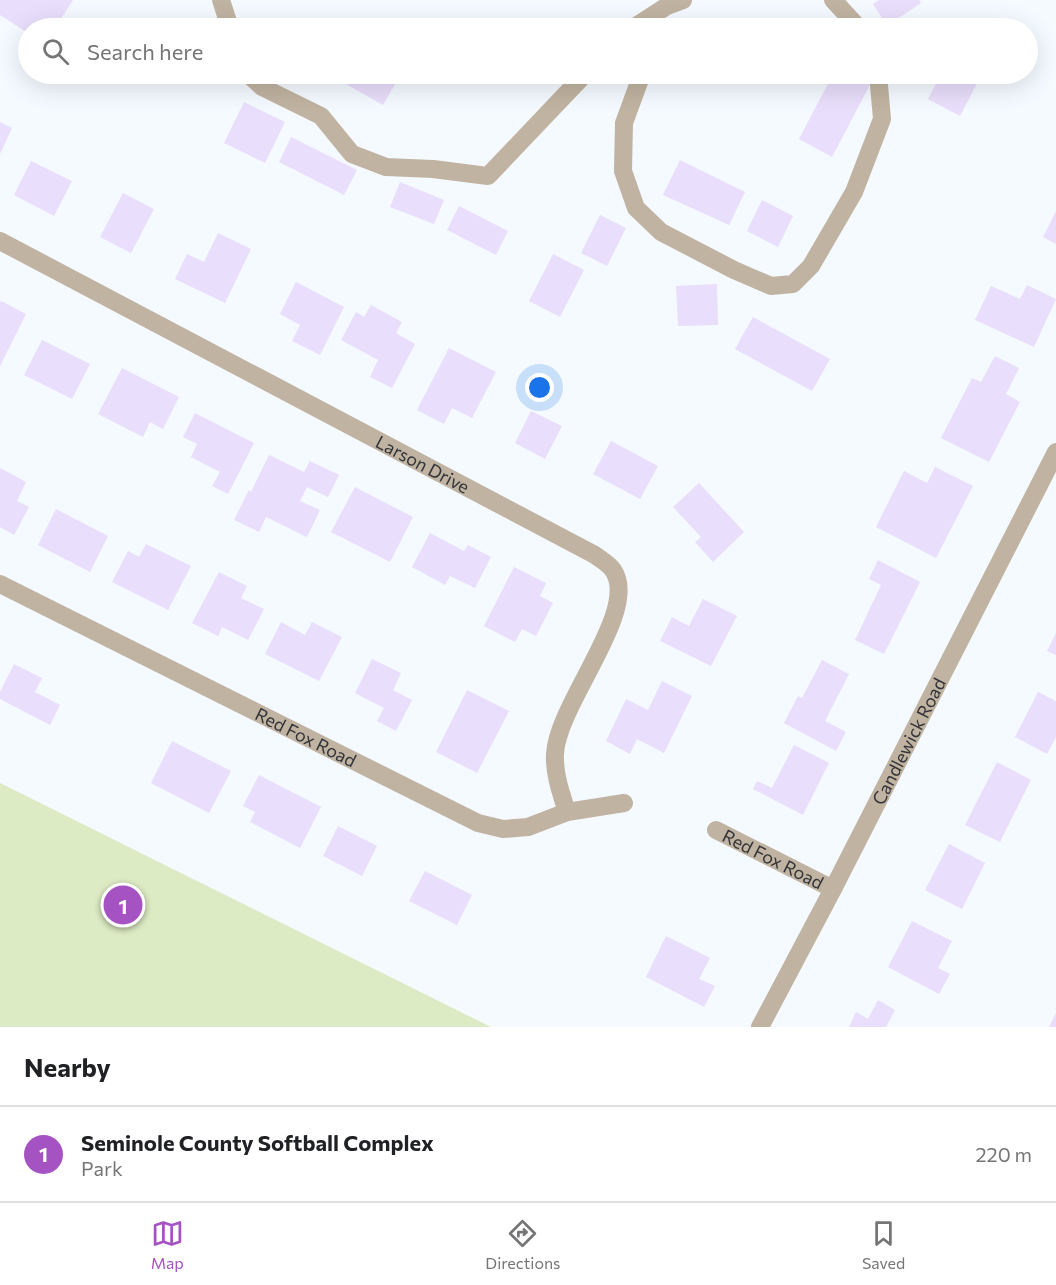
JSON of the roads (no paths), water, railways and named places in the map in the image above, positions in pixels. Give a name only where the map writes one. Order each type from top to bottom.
[{"type":"street","points":[[221,0],[227,18]]},
{"type":"street","points":[[833,0],[850,18]]},
{"type":"street","points":[[648,18],[672,2]]},
{"type":"street","points":[[663,18],[672,2]]},
{"type":"street","points":[[259,84],[321,116],[352,154],[386,167],[488,176],[575,84]]},
{"type":"street","points":[[638,84],[624,123],[623,171],[636,208],[661,232],[734,270],[771,286],[793,284],[811,266],[854,192],[882,119],[879,84]]},
{"type":"street","name":"Larson Drive","points":[[0,242],[585,550],[613,570],[620,593],[615,616],[563,720],[555,753],[557,782],[567,812]]},
{"type":"street","name":"Candlewick Road","points":[[759,1027],[833,889],[1056,452]]},
{"type":"street","name":"Red Fox Road","points":[[0,584],[478,823],[502,829],[528,827],[567,812],[624,803]]},
{"type":"street","name":"Red Fox Road","points":[[716,830],[833,889]]},
{"type":"place","name":"Seminole County Softball Complex","points":[[123,905]]}]
